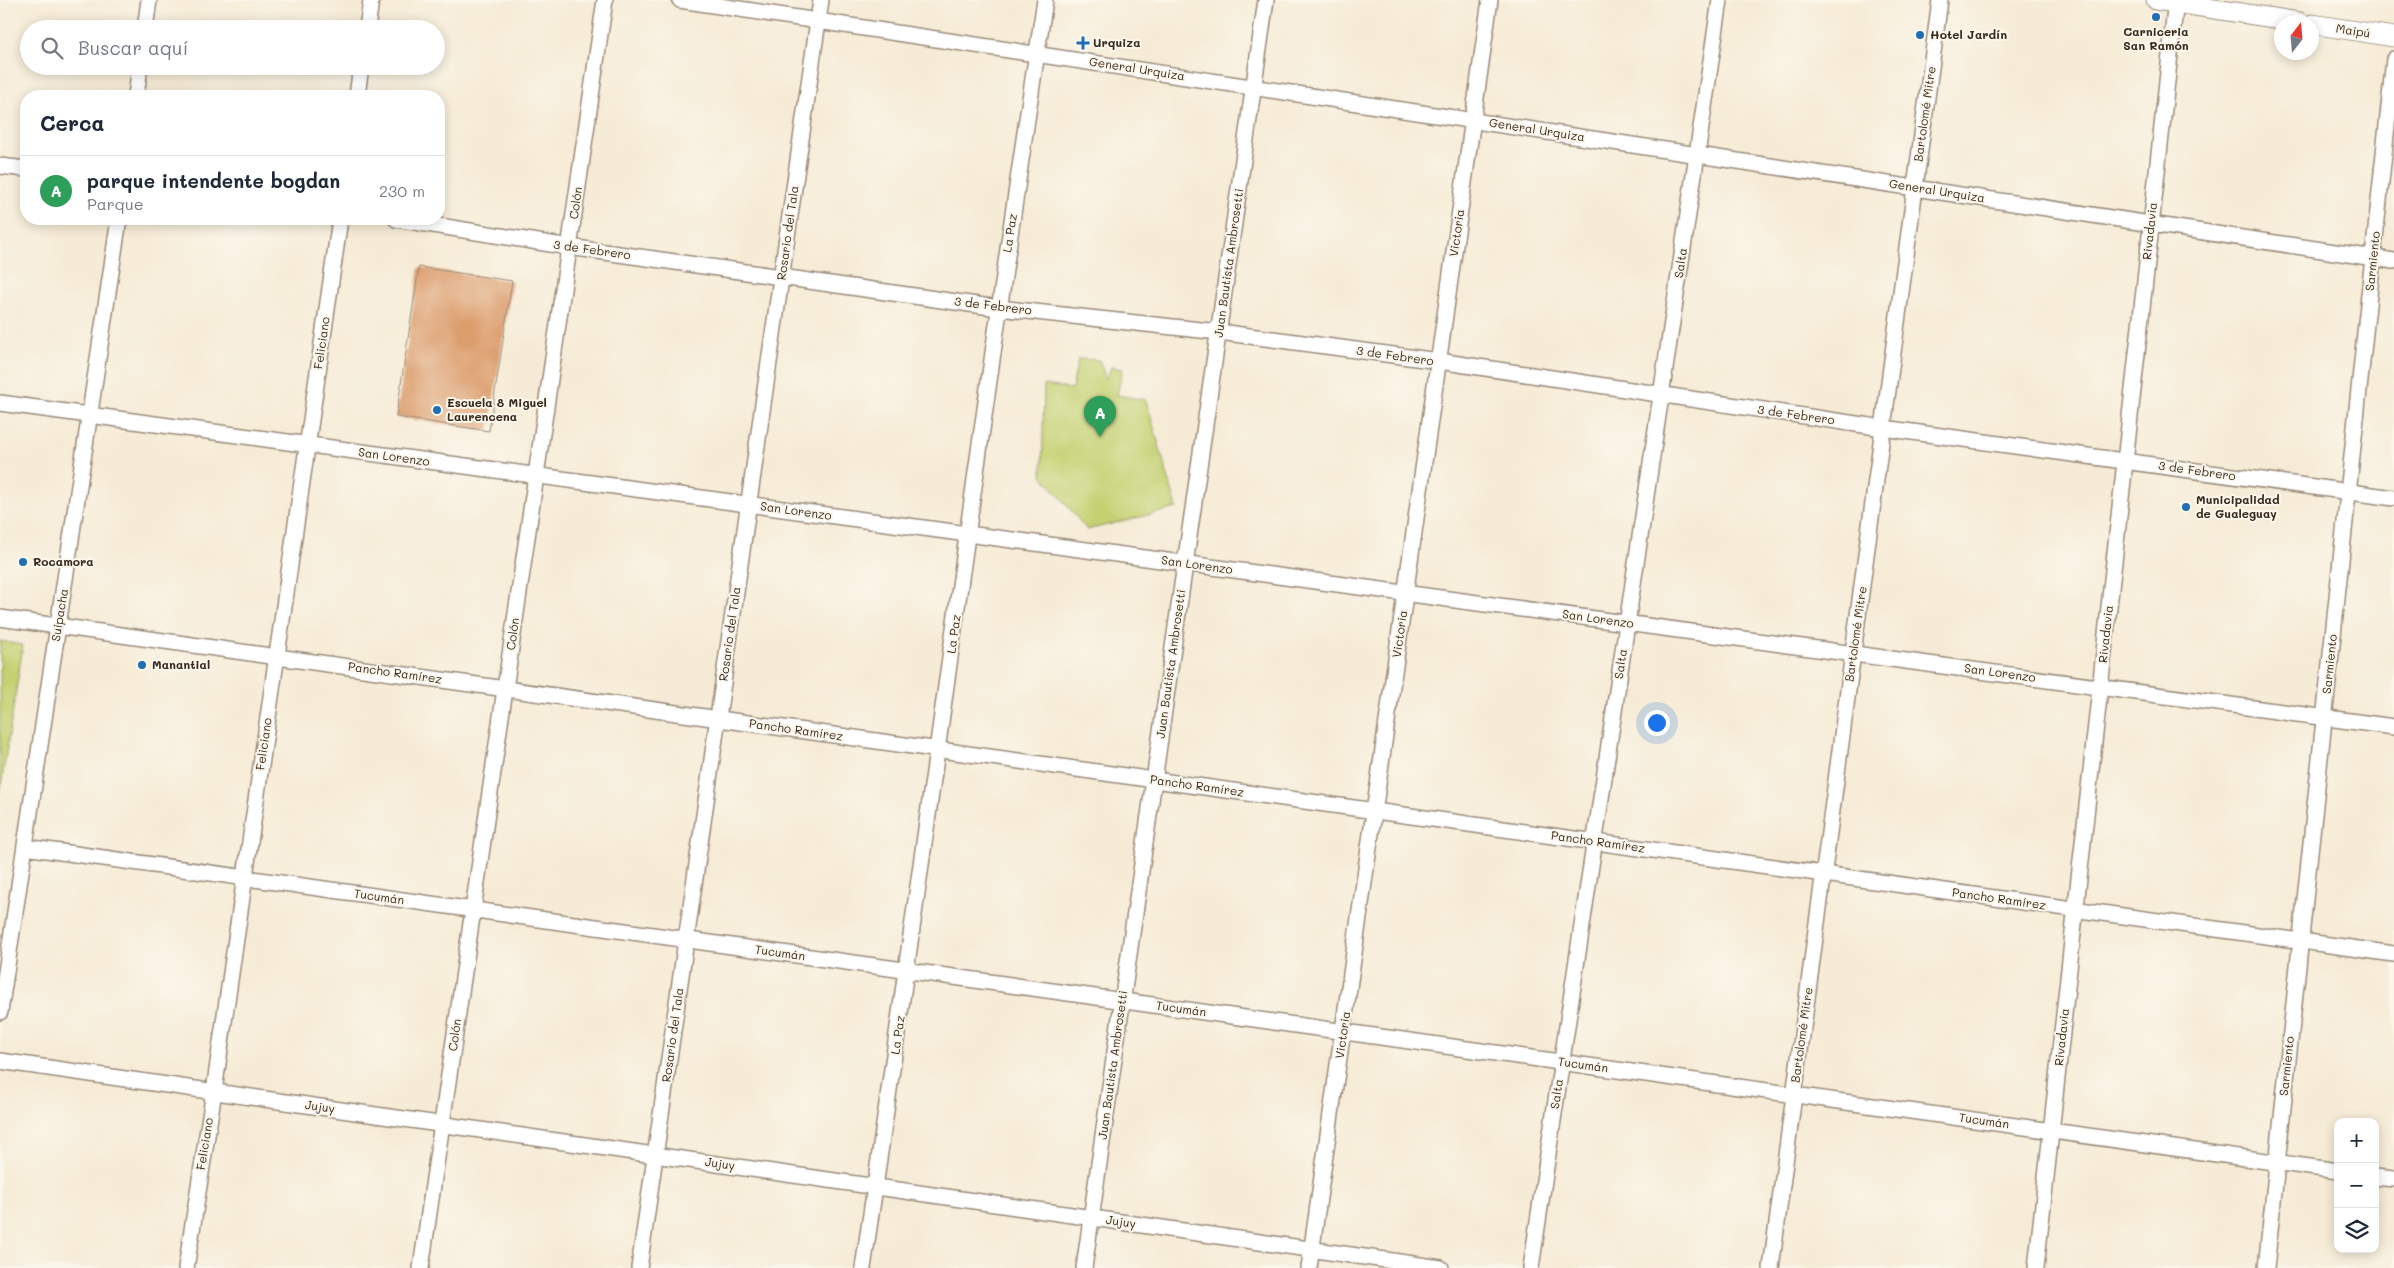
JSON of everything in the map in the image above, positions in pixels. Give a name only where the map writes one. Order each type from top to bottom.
[{"type":"street","points":[[146,20],[149,0]]},
{"type":"street","points":[[368,20],[371,0]]},
{"type":"street","name":"Colón","points":[[421,1268],[605,0]]},
{"type":"street","name":"General Urquiza","points":[[680,0],[2394,261]]},
{"type":"street","name":"Rosario del Tala","points":[[639,1268],[821,0]]},
{"type":"street","name":"La Paz","points":[[863,1268],[908,971],[998,308],[1045,0]]},
{"type":"street","name":"Juan Bautista Ambrosetti","points":[[1084,1268],[1266,0]]},
{"type":"street","name":"Victoria","points":[[1310,1268],[1490,0]]},
{"type":"street","name":"Salta","points":[[1531,1268],[1720,0]]},
{"type":"street","name":"Bartolomé Mitre","points":[[1771,1268],[1940,0]]},
{"type":"street","points":[[2156,0],[2274,18]]},
{"type":"street","name":"Rivadavia","points":[[2036,1268],[2176,2]]},
{"type":"street","name":"Maipú","points":[[2319,25],[2394,37]]},
{"type":"street","name":"Sarmiento","points":[[2266,1268],[2394,59]]},
{"type":"street","points":[[137,90],[139,75]]},
{"type":"street","points":[[358,90],[360,75]]},
{"type":"street","points":[[0,166],[20,168]]},
{"type":"street","name":"Suipacha","points":[[0,1012],[118,225]]},
{"type":"street","name":"Feliciano","points":[[186,1268],[214,1092],[339,225]]},
{"type":"street","name":"3 de Febrero","points":[[433,225],[569,247],[998,308],[1219,332],[1438,361],[1883,428],[2394,498]]},
{"type":"street","name":"San Lorenzo","points":[[0,403],[2394,727]]},
{"type":"street","name":"Pancho Ramírez","points":[[0,618],[2394,954]]},
{"type":"street","name":"Tucumán","points":[[25,847],[2334,1170]]},
{"type":"street","name":"Jujuy","points":[[0,1061],[1441,1268]]},
{"type":"street","points":[[2379,1177],[2394,1179]]},
{"type":"green space","points":[[1078,359],[1099,360],[1106,379],[1111,367],[1123,369],[1117,395],[1146,400],[1177,508],[1087,530],[1042,475],[1044,385],[1072,389]]},
{"type":"green space","points":[[0,641],[23,645],[0,793]]},
{"type":"building","points":[[419,267],[512,281],[489,431],[396,417]]},
{"type":"place","name":"Carniceria San Ramón","points":[[2156,17]]},
{"type":"place","name":"Hotel Jardín","points":[[1920,35]]},
{"type":"place","name":"Urquiza","points":[[1083,43]]},
{"type":"place","name":"Escuela 8 Miguel Laurencena","points":[[437,410]]},
{"type":"place","name":"parque intendente bogdan","points":[[1100,437]]},
{"type":"place","name":"Municipalidad de Gualeguay","points":[[2186,507]]},
{"type":"place","name":"Rocamora","points":[[23,562]]},
{"type":"place","name":"Manantial","points":[[142,665]]}]
